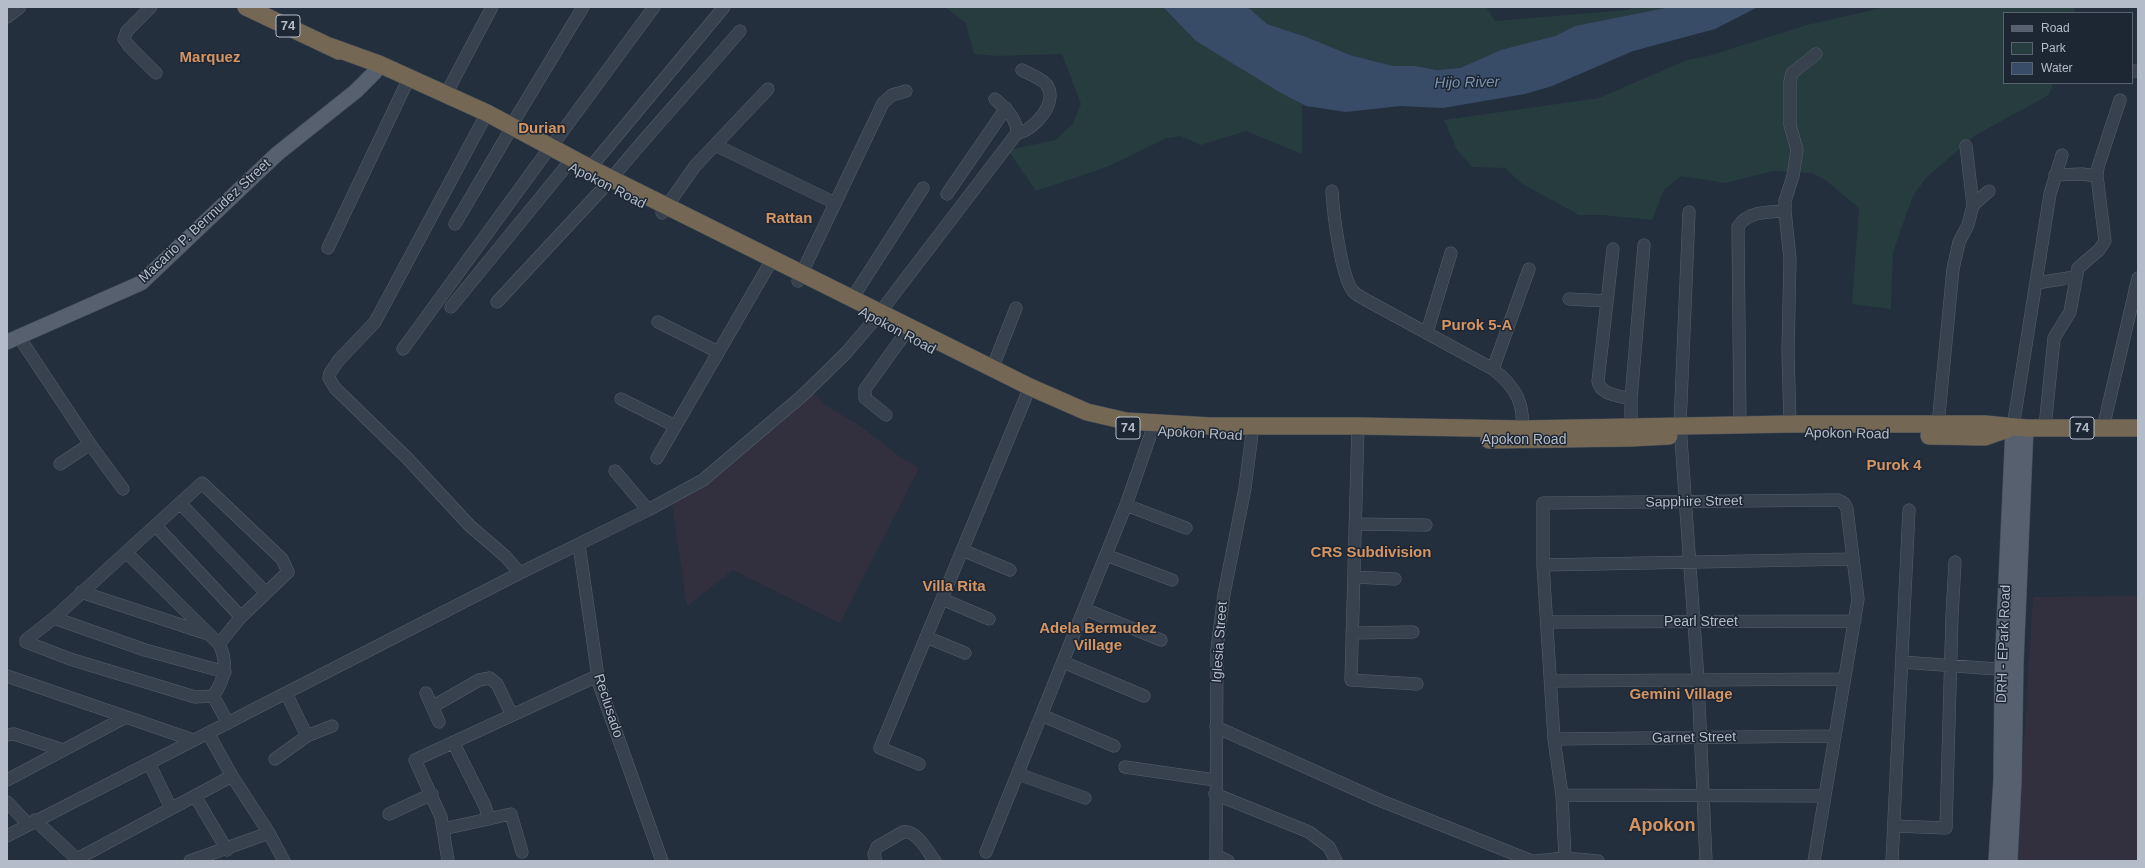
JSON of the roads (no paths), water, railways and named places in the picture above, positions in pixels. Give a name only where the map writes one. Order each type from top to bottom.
[{"type":"highway","name":"Apokon Road","points":[[246,7],[485,117]]},
{"type":"highway","name":"Apokon Road","points":[[407,82],[446,94],[548,151],[568,165],[609,182],[878,315],[987,378],[1087,412],[1154,427],[1210,426],[1252,432],[1358,431],[1522,435],[1680,430],[1740,425],[1790,424],[1985,424],[2045,428],[2138,428]]},
{"type":"highway","name":"Apokon Road","points":[[548,151],[590,168],[609,182]]},
{"type":"highway","name":"Apokon Road","points":[[800,277],[853,297],[878,315]]},
{"type":"highway","name":"Apokon Road","points":[[907,332],[992,369],[1028,391]]},
{"type":"highway","name":"Apokon Road","points":[[1680,430],[1798,434],[1985,437],[2020,427]]},
{"type":"main road","name":"Macario P. Bermudez Street","points":[[13,340],[141,283],[277,154],[356,91],[377,68]]},
{"type":"main road","name":"DRH - EPark Road","points":[[1996,861],[2009,670],[2020,427]]},
{"type":"main road","name":"DRH - EPark Road","points":[[2009,670],[2014,781],[2010,861]]},
{"type":"street","points":[[7,17],[20,7]]},
{"type":"street","points":[[151,7],[127,31],[124,39],[156,73]]},
{"type":"street","points":[[446,94],[492,7]]},
{"type":"street","points":[[455,224],[583,7]]},
{"type":"street","points":[[403,349],[654,7]]},
{"type":"street","points":[[590,168],[724,7]]},
{"type":"street","points":[[497,302],[609,182],[656,124],[680,101],[740,31]]},
{"type":"street","points":[[1790,424],[1788,352],[1790,266],[1785,201],[1794,169],[1797,150],[1790,125],[1790,82],[1792,73],[1816,54]]},
{"type":"street","points":[[1017,132],[1028,130],[1039,119],[1046,109],[1049,100],[1049,92],[1046,85],[1022,70]]},
{"type":"street","points":[[328,248],[407,82]]},
{"type":"street","points":[[664,209],[695,166],[768,89]]},
{"type":"street","points":[[800,277],[883,103],[892,95],[906,91]]},
{"type":"street","points":[[7,836],[31,822],[520,573],[648,510],[709,476],[826,374],[878,315],[1017,132],[1017,126],[1006,108],[995,99]]},
{"type":"street","points":[[2045,428],[2052,345],[2057,333],[2070,312],[2075,277],[2078,268],[2099,250],[2105,241],[2097,176],[2100,156],[2120,100]]},
{"type":"street","points":[[947,194],[1006,108]]},
{"type":"street","points":[[485,117],[375,322],[338,361],[330,373],[329,378],[335,388],[408,458],[470,526],[505,556],[520,573]]},
{"type":"street","points":[[716,145],[835,203]]},
{"type":"street","points":[[1938,425],[1955,258],[1973,205],[1966,146]]},
{"type":"street","points":[[2020,427],[2036,283],[2050,194],[2062,155]]},
{"type":"street","points":[[451,307],[568,165]]},
{"type":"street","points":[[2055,175],[2082,174],[2097,176]]},
{"type":"street","points":[[853,297],[923,188]]},
{"type":"street","points":[[1332,191],[1337,233],[1347,279],[1353,291],[1366,300],[1493,369],[1516,392],[1520,401],[1522,435]]},
{"type":"street","points":[[1973,205],[1989,191]]},
{"type":"street","points":[[1740,425],[1738,227],[1741,221],[1754,214],[1785,211]]},
{"type":"street","points":[[1689,212],[1680,430],[1698,680],[1706,861]]},
{"type":"street","points":[[1631,432],[1631,399],[1644,245]]},
{"type":"street","points":[[1613,249],[1599,386],[1604,392],[1631,399]]},
{"type":"street","points":[[1427,332],[1451,252]]},
{"type":"street","points":[[657,458],[674,426],[771,263]]},
{"type":"street","points":[[1493,369],[1529,269]]},
{"type":"street","points":[[2036,283],[2075,277]]},
{"type":"street","points":[[2103,428],[2138,278]]},
{"type":"street","points":[[1569,300],[1607,301]]},
{"type":"street","points":[[992,369],[1016,308]]},
{"type":"street","points":[[658,322],[718,352]]},
{"type":"street","points":[[886,415],[866,398],[864,389],[907,332]]},
{"type":"street","points":[[13,340],[123,489]]},
{"type":"street","points":[[919,764],[880,748],[1028,391]]},
{"type":"street","points":[[621,399],[674,426]]},
{"type":"street","points":[[986,852],[1126,505],[1154,427]]},
{"type":"street","points":[[1358,431],[1352,680],[1417,684]]},
{"type":"street","name":"Iglesia Street","points":[[1216,858],[1215,780],[1217,649],[1220,622],[1246,488],[1252,432]]},
{"type":"street","points":[[60,464],[90,444]]},
{"type":"street","points":[[615,471],[648,510]]},
{"type":"street","points":[[213,696],[194,697],[70,659],[26,642],[26,640],[54,618],[81,592],[156,526],[202,482],[282,559],[288,568],[288,572],[241,617],[219,644]]},
{"type":"street","name":"Sapphire Street","points":[[1543,565],[1544,503],[1838,500],[1844,503],[1847,513],[1852,559]]},
{"type":"street","points":[[180,503],[266,594]]},
{"type":"street","points":[[1126,505],[1186,528]]},
{"type":"street","points":[[1892,861],[1909,510]]},
{"type":"street","points":[[1355,524],[1426,525]]},
{"type":"street","points":[[156,526],[241,617]]},
{"type":"street","name":"Reclusado","points":[[579,545],[588,598],[597,676],[662,861]]},
{"type":"street","points":[[962,550],[1010,570]]},
{"type":"street","points":[[126,552],[219,644],[224,654],[225,672],[213,696]]},
{"type":"street","points":[[1106,555],[1172,580]]},
{"type":"street","points":[[1565,858],[1562,795],[1554,739],[1552,681],[1543,565],[1852,559],[1858,587],[1855,621],[1843,679],[1814,861]]},
{"type":"street","points":[[1894,826],[1946,828],[1955,562]]},
{"type":"street","points":[[1354,577],[1395,579]]},
{"type":"street","points":[[81,592],[210,634]]},
{"type":"street","points":[[942,600],[988,619]]},
{"type":"street","points":[[1084,609],[1161,640]]},
{"type":"street","points":[[54,618],[145,650],[225,672]]},
{"type":"street","name":"Pearl Street","points":[[1548,622],[1855,621]]},
{"type":"street","points":[[1352,633],[1413,632]]},
{"type":"street","points":[[926,637],[965,653]]},
{"type":"street","points":[[1063,662],[1144,696]]},
{"type":"street","points":[[1902,662],[2009,670]]},
{"type":"street","points":[[7,676],[124,718],[193,740]]},
{"type":"street","points":[[448,861],[441,817],[432,794],[415,760],[597,676]]},
{"type":"street","points":[[432,707],[479,680],[490,678],[497,684],[512,715]]},
{"type":"street","points":[[1552,681],[1843,679]]},
{"type":"street","points":[[286,693],[307,736]]},
{"type":"street","points":[[426,693],[439,722]]},
{"type":"street","points":[[213,696],[228,723]]},
{"type":"street","points":[[1041,715],[1114,746]]},
{"type":"street","points":[[7,780],[124,718]]},
{"type":"street","points":[[275,759],[307,736],[332,726]]},
{"type":"street","points":[[1216,727],[1380,800],[1533,861],[1565,858],[1598,861]]},
{"type":"street","points":[[208,733],[232,776],[269,833],[284,861]]},
{"type":"street","points":[[7,734],[14,734],[62,750]]},
{"type":"street","name":"Garnet Street","points":[[1554,739],[1834,736]]},
{"type":"street","points":[[453,742],[485,806],[489,819]]},
{"type":"street","points":[[149,763],[171,808]]},
{"type":"street","points":[[1125,767],[1215,780]]},
{"type":"street","points":[[1018,774],[1085,798]]},
{"type":"street","points":[[7,802],[78,860],[232,776]]},
{"type":"street","points":[[389,814],[432,794]]},
{"type":"street","points":[[1215,794],[1317,836],[1329,847],[1336,861]]},
{"type":"street","points":[[1562,795],[1825,796]]},
{"type":"street","points":[[195,796],[227,850]]},
{"type":"street","points":[[443,829],[511,814],[522,852]]},
{"type":"street","points":[[876,861],[874,854],[877,847],[907,831],[916,836],[935,861]]},
{"type":"street","points":[[190,861],[227,850],[269,833]]},
{"type":"street","points":[[1216,858],[1228,861]]},
{"type":"water","name":"Hijo River","points":[[1163,7],[1245,7],[1250,9],[1267,24],[1309,38],[1350,55],[1393,66],[1415,66],[1437,70],[1460,68],[1501,50],[1555,36],[1575,26],[1670,7],[1758,7],[1715,29],[1633,51],[1552,86],[1525,94],[1443,108],[1400,106],[1346,112],[1306,106],[1281,93],[1196,41]]},
{"type":"district","name":"Marquez","points":[[210,58]]},
{"type":"district","name":"Durian","points":[[542,129]]},
{"type":"district","name":"Rattan","points":[[789,219]]},
{"type":"district","name":"Purok 5-A","points":[[1477,326]]},
{"type":"district","name":"Purok 4","points":[[1894,466]]},
{"type":"district","name":"CRS Subdivision","points":[[1371,553]]},
{"type":"district","name":"Villa Rita","points":[[954,587]]},
{"type":"district","name":"Adela Bermudez Village","points":[[1098,638]]},
{"type":"district","name":"Gemini Village","points":[[1681,695]]},
{"type":"district","name":"Apokon","points":[[1662,826]]}]
